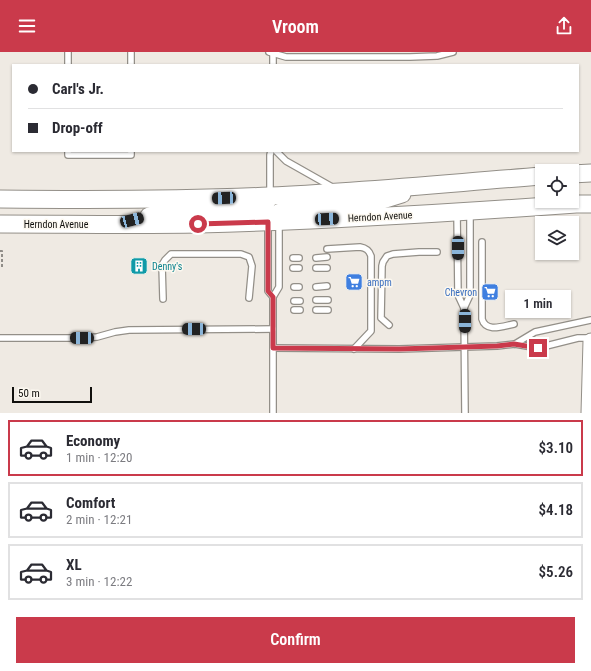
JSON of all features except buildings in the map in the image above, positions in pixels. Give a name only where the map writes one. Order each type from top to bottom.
[{"type":"main road","points":[[579,174],[591,173]]},
{"type":"main road","points":[[0,199],[146,200],[270,196],[341,192],[535,177]]},
{"type":"main road","points":[[273,221],[278,213],[290,208],[373,203],[437,184]]},
{"type":"main road","points":[[118,224],[162,212],[244,211],[258,209],[264,206],[270,196]]},
{"type":"main road","points":[[0,204],[19,199]]},
{"type":"main road","name":"Herndon Avenue","points":[[0,224],[198,224],[464,212],[591,204]]},
{"type":"main road","points":[[589,413],[591,340]]},
{"type":"lane","points":[[68,52],[68,64]]},
{"type":"lane","points":[[131,52],[131,64]]},
{"type":"lane","points":[[273,64],[271,53],[286,57],[410,57],[438,56],[453,52]]},
{"type":"lane","points":[[68,152],[68,155],[131,155],[131,152]]},
{"type":"lane","points":[[270,196],[271,152]]},
{"type":"lane","points":[[277,152],[286,161],[341,192]]},
{"type":"lane","points":[[464,212],[458,295],[464,308],[465,413]]},
{"type":"lane","points":[[464,212],[470,295],[464,308]]},
{"type":"lane","points":[[273,221],[268,291],[273,297]]},
{"type":"lane","points":[[273,221],[279,287],[273,297],[273,413]]},
{"type":"lane","points":[[482,242],[483,323],[492,328],[514,324]]},
{"type":"lane","points":[[327,249],[360,247],[370,252],[371,331],[354,349]]},
{"type":"lane","points":[[389,325],[381,318],[381,272],[383,262],[387,256],[393,254],[437,252]]},
{"type":"lane","points":[[163,298],[162,265],[171,254],[241,254],[249,257],[252,266],[249,298]]},
{"type":"lane","points":[[316,258],[327,257]]},
{"type":"lane","points":[[316,268],[327,268]]},
{"type":"lane","points":[[316,287],[327,286]]},
{"type":"lane","points":[[316,300],[328,300]]},
{"type":"lane","points":[[316,310],[328,310]]},
{"type":"lane","points":[[514,344],[535,332],[591,320]]},
{"type":"lane","points":[[0,338],[82,338],[97,337],[129,330],[273,329]]},
{"type":"lane","points":[[273,348],[412,349],[514,344],[538,348],[578,338],[591,340]]},
{"type":"path","points":[[0,251],[2,251],[2,267],[0,267]]},
{"type":"place","name":"Denny's","points":[[139,266]]},
{"type":"place","name":"ampm","points":[[354,282]]},
{"type":"place","name":"Chevron","points":[[490,292]]},
{"type":"route","points":[[198,224],[268,222],[268,291],[273,297],[273,348],[399,349],[497,346],[514,344],[538,348]]}]
